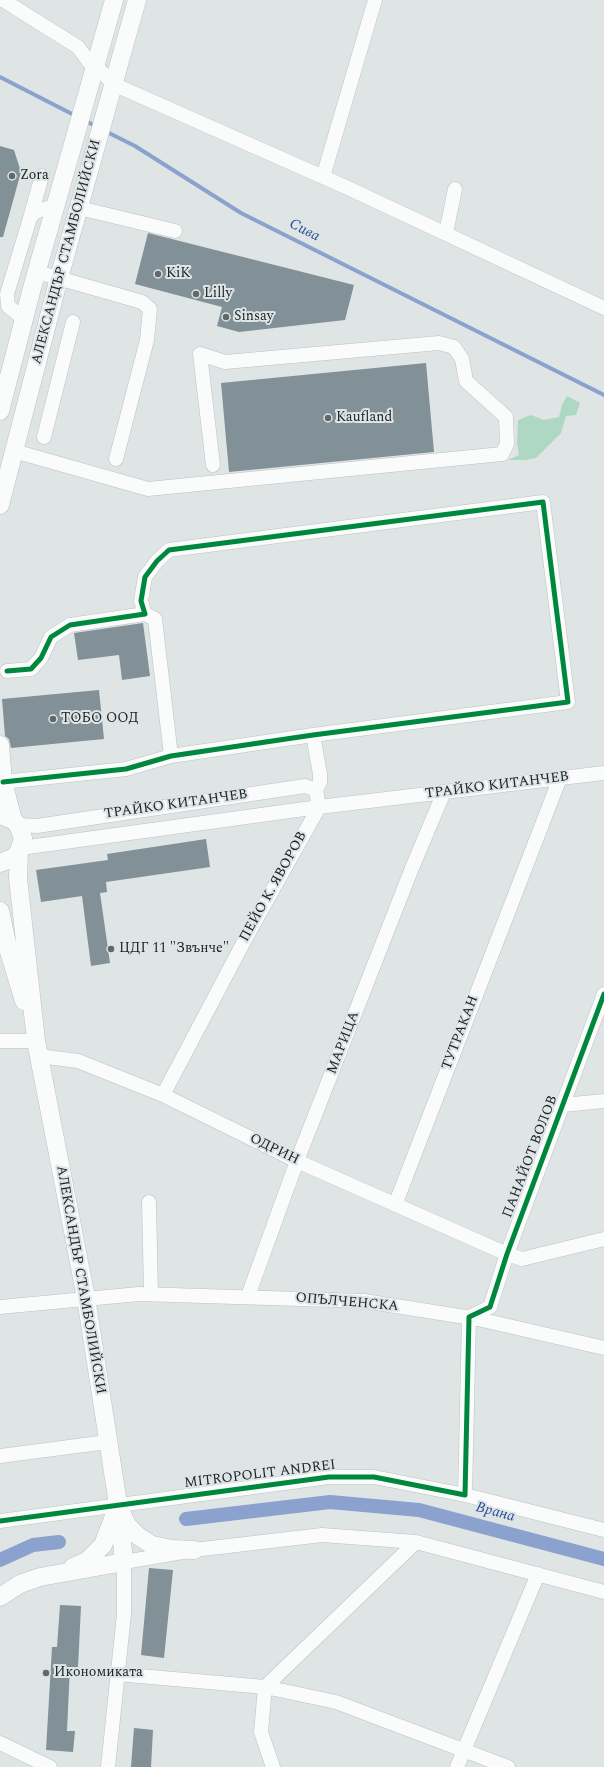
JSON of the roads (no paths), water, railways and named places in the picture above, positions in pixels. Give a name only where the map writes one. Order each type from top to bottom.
[{"type":"main road","name":"АЛЕКСАНДЪР СТАМБОЛИЙСКИ","points":[[0,411],[3,385],[24,319],[114,0]]},
{"type":"main road","name":"АЛЕКСАНДЪР СТАМБОЛИЙСКИ","points":[[0,506],[59,278],[136,0]]},
{"type":"main road","name":"АЛЕКСАНДЪР СТАМБОЛИЙСКИ","points":[[0,745],[3,782],[11,820],[23,838],[20,849],[18,878],[38,1049],[86,1298],[107,1442],[118,1504]]},
{"type":"main road","points":[[0,863],[8,861],[20,849]]},
{"type":"main road","name":"АЛЕКСАНДЪР СТАМБОЛИЙСКИ","points":[[0,911],[8,948],[38,1049]]},
{"type":"main road","points":[[118,1504],[127,1525],[138,1536],[152,1545],[172,1549],[194,1550]]},
{"type":"main road","points":[[0,1597],[20,1584],[60,1573],[124,1562],[118,1504]]},
{"type":"main road","points":[[60,1573],[87,1560],[103,1546],[118,1504]]},
{"type":"street","points":[[3,0],[78,47],[89,62],[96,66],[113,84],[446,233],[604,308]]},
{"type":"street","points":[[323,177],[375,0]]},
{"type":"street","points":[[24,319],[8,306],[7,294],[42,176]]},
{"type":"street","points":[[446,233],[455,189]]},
{"type":"street","points":[[30,218],[34,213],[40,210],[55,206]]},
{"type":"street","points":[[79,208],[176,231]]},
{"type":"street","points":[[37,272],[142,302],[150,309],[147,340],[116,459]]},
{"type":"street","points":[[44,437],[73,322]]},
{"type":"street","points":[[14,451],[148,489],[502,454],[507,444],[506,417],[466,381],[462,359],[454,346],[439,343],[225,362],[200,354],[213,465]]},
{"type":"street","points":[[3,782],[126,769],[170,756],[313,735],[568,702],[543,502],[169,550],[157,561],[145,577],[141,601],[145,614]]},
{"type":"street","points":[[7,671],[30,669],[41,658],[50,637],[70,625],[145,614],[155,620],[170,756]]},
{"type":"street","points":[[313,735],[320,774],[320,782],[316,790],[319,807]]},
{"type":"street","name":"ТРАЙКО КИТАНЧЕВ","points":[[20,849],[319,807],[604,773]]},
{"type":"street","name":"ТУТРАКАН","points":[[395,1205],[560,778]]},
{"type":"street","name":"ТРАЙКО КИТАНЧЕВ","points":[[11,820],[37,826],[305,786],[316,790]]},
{"type":"street","name":"МАРИЦА","points":[[248,1296],[297,1161],[412,868],[444,792]]},
{"type":"street","name":"ПЕЙО К. ЯВОРОВ","points":[[163,1095],[249,932],[319,807]]},
{"type":"street","name":"ПАНАЙОТ ВОЛОВ","points":[[469,1317],[490,1307],[507,1254],[604,994]]},
{"type":"street","name":"ОДРИН","points":[[0,1042],[38,1049],[78,1061],[163,1095],[297,1161],[507,1254],[522,1259],[604,1239]]},
{"type":"street","points":[[563,1105],[604,1101]]},
{"type":"street","points":[[149,1202],[151,1294]]},
{"type":"street","name":"ОПЪЛЧЕНСКА","points":[[0,1307],[86,1298],[151,1294],[364,1301],[469,1317],[604,1348]]},
{"type":"street","points":[[465,1495],[469,1317]]},
{"type":"street","points":[[0,1456],[107,1442]]},
{"type":"street","name":"MITROPOLIT ANDREI","points":[[0,1521],[118,1504],[329,1477],[374,1477],[465,1495],[604,1530]]},
{"type":"street","points":[[108,1767],[124,1614],[124,1562],[194,1550],[322,1535],[416,1542],[604,1592]]},
{"type":"street","points":[[273,1767],[261,1732],[265,1687],[416,1542]]},
{"type":"street","points":[[457,1767],[538,1574]]},
{"type":"street","points":[[117,1674],[265,1687],[336,1702],[508,1767]]},
{"type":"street","points":[[0,1743],[45,1766]]},
{"type":"waterway","name":"Сива","points":[[0,77],[76,116]]},
{"type":"waterway","name":"Сива","points":[[84,120],[97,127]]},
{"type":"waterway","name":"Сива","points":[[105,131],[135,146],[241,213],[604,395]]},
{"type":"waterway","name":"Врана","points":[[186,1519],[330,1502],[419,1510],[604,1559]]},
{"type":"waterway","name":"Врана","points":[[0,1560],[33,1545],[59,1542]]},
{"type":"place","name":"Zora","points":[[12,176]]},
{"type":"place","name":"KiK","points":[[158,274]]},
{"type":"place","name":"Lilly","points":[[196,294]]},
{"type":"place","name":"Sinsay","points":[[226,317]]},
{"type":"place","name":"Kaufland","points":[[328,418]]},
{"type":"place","name":"ТОБО ООД","points":[[53,719]]},
{"type":"place","name":"ЦДГ 11 \"Звънче\"","points":[[111,949]]},
{"type":"place","name":"Икономиката","points":[[46,1673]]}]
